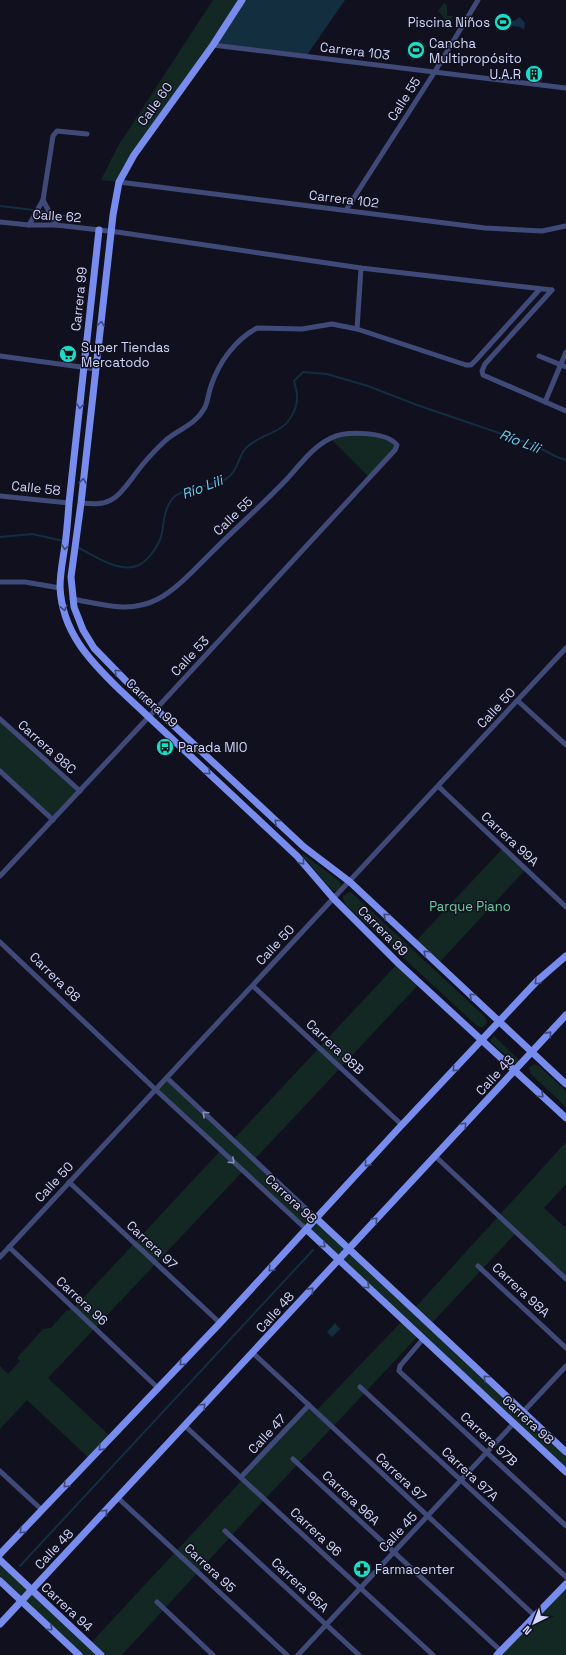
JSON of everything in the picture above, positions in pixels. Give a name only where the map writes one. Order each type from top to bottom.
[{"type":"street","name":"Calle 60","points":[[112,232],[113,215],[119,182],[134,154],[213,45],[242,0]]},
{"type":"street","name":"Calle 55","points":[[346,210],[434,73],[478,0]]},
{"type":"street","name":"Carrera 103","points":[[213,45],[566,88]]},
{"type":"street","points":[[29,225],[43,200],[53,136],[57,131],[87,134]]},
{"type":"street","name":"Carrera 102","points":[[119,182],[485,228],[542,231],[566,226]]},
{"type":"street","points":[[43,200],[56,225]]},
{"type":"street","name":"Calle 62","points":[[0,222],[29,225],[56,225],[99,230],[361,268],[540,289]]},
{"type":"street","name":"Carrera 99","points":[[99,230],[60,588],[70,627],[78,643],[85,654],[100,671],[297,856],[334,899],[398,963],[566,1118]]},
{"type":"street","name":"Carrera 99","points":[[112,232],[71,577],[72,599],[78,621],[94,648],[127,682],[304,847],[350,882],[566,1084]]},
{"type":"street","points":[[357,329],[361,268]]},
{"type":"street","points":[[81,503],[94,504],[112,500],[124,489],[155,450],[168,438],[188,427],[200,416],[205,408],[211,386],[218,370],[230,350],[251,331],[257,328],[302,329],[332,324],[357,329],[466,365],[471,365],[540,289],[552,290],[485,364],[482,371],[484,375],[566,411]]},
{"type":"street","points":[[545,402],[566,352]]},
{"type":"street","points":[[0,356],[96,369]]},
{"type":"street","points":[[539,356],[566,367]]},
{"type":"street","name":"Calle 55","points":[[72,599],[121,608],[140,606],[158,599],[202,561],[275,491],[310,452],[330,438],[356,434],[369,434],[395,443],[397,445],[395,450]]},
{"type":"street","name":"Calle 53","points":[[0,876],[395,450]]},
{"type":"street","name":"Calle 58","points":[[0,496],[69,503]]},
{"type":"street","points":[[0,582],[25,582],[60,588]]},
{"type":"street","name":"Calle 50","points":[[0,1257],[439,787],[566,648]]},
{"type":"street","points":[[518,701],[566,746]]},
{"type":"street","name":"Carrera 98C","points":[[0,719],[80,791]]},
{"type":"street","points":[[0,771],[53,820]]},
{"type":"street","name":"Carrera 99A","points":[[439,787],[566,907]]},
{"type":"street","name":"Carrera 98","points":[[0,942],[156,1090],[566,1472]]},
{"type":"street","points":[[0,1554],[220,1323],[537,981],[566,956]]},
{"type":"street","name":"Carrera 98B","points":[[253,986],[402,1125]]},
{"type":"street","name":"Calle 48","points":[[0,1624],[566,1015]]},
{"type":"street","name":"Carrera 98","points":[[167,1078],[566,1452]]},
{"type":"street","points":[[435,1156],[566,1279]]},
{"type":"street","name":"Carrera 97","points":[[70,1182],[220,1323]]},
{"type":"street","name":"Carrera 96","points":[[9,1247],[158,1388]]},
{"type":"street","name":"Carrera 98A","points":[[478,1266],[566,1348]]},
{"type":"street","name":"Carrera 97B","points":[[423,1339],[398,1369],[399,1371],[566,1526]]},
{"type":"street","name":"Carrera 97","points":[[253,1353],[535,1616]]},
{"type":"street","points":[[523,1412],[566,1366]]},
{"type":"street","name":"Carrera 97A","points":[[360,1387],[566,1578]]},
{"type":"street","name":"Calle 47","points":[[241,1477],[309,1405]]},
{"type":"street","name":"Calle 45","points":[[298,1655],[514,1423]]},
{"type":"street","name":"Carrera 96","points":[[185,1426],[433,1655]]},
{"type":"street","name":"Carrera 96A","points":[[293,1459],[394,1552],[499,1653]]},
{"type":"street","points":[[0,1471],[42,1510]]},
{"type":"street","name":"Carrera 95","points":[[118,1498],[287,1655]]},
{"type":"street","name":"Carrera 95A","points":[[225,1531],[359,1655]]},
{"type":"street","name":"Carrera 94","points":[[0,1560],[101,1655]]},
{"type":"street","name":"Carrera 94","points":[[0,1581],[79,1655]]},
{"type":"street","points":[[499,1653],[566,1584]]},
{"type":"street","points":[[157,1602],[213,1655]]},
{"type":"green space","points":[[213,0],[242,0],[119,182],[101,180],[118,146]]},
{"type":"green space","points":[[444,3],[447,5],[447,16],[453,16],[448,23],[438,11]]},
{"type":"green space","name":"Cancha Multipropósito","points":[[419,39],[427,46],[413,61],[406,54]]},
{"type":"green space","points":[[356,434],[380,437],[397,445],[369,477],[330,438]]},
{"type":"green space","points":[[0,719],[80,791],[53,820],[0,771]]},
{"type":"green space","name":"Parque Piano","points":[[503,848],[526,869],[438,964],[415,942]]},
{"type":"green space","points":[[303,854],[339,881],[341,884],[340,889],[333,891],[302,855]]},
{"type":"green space","points":[[350,892],[484,1016],[487,1021],[485,1025],[482,1027],[477,1026],[345,904],[343,896]]},
{"type":"green space","points":[[398,963],[420,983],[254,1160],[413,1310],[566,1142],[566,1184],[544,1208],[566,1228],[566,1279],[516,1233],[430,1325],[566,1452],[566,1472],[419,1335],[265,1499],[122,1655],[79,1655],[0,1581],[0,1560],[90,1644],[243,1479],[241,1477],[309,1405],[316,1411],[403,1320],[243,1171],[48,1378],[111,1437],[90,1459],[27,1400],[0,1429],[0,1366],[8,1374],[20,1361],[17,1358],[43,1329],[51,1328],[66,1311],[74,1308],[221,1150],[156,1090],[167,1078],[233,1140]]},
{"type":"green space","points":[[494,1036],[519,1060],[515,1064],[490,1041]]},
{"type":"green space","points":[[534,1064],[539,1066],[566,1091],[566,1107],[531,1074],[529,1068]]},
{"type":"green space","points":[[566,1584],[566,1655],[497,1655]]},
{"type":"water","points":[[243,0],[345,0],[307,55],[213,45]]},
{"type":"water","points":[[520,17],[525,23],[524,30],[520,27],[512,26],[507,28],[508,20],[514,21]]},
{"type":"water","points":[[335,1323],[340,1329],[332,1337],[327,1332]]},
{"type":"waterway","points":[[0,206],[42,211],[71,217]]},
{"type":"waterway","name":"Río Lili","points":[[77,547],[115,566],[131,567],[143,563],[154,551],[159,542],[166,511],[169,503],[176,495],[226,479],[233,473],[245,449],[249,445],[283,427],[289,420],[297,401],[297,392],[294,381],[303,372],[327,374],[368,386],[417,405],[534,445],[566,460]]},
{"type":"waterway","name":"Río Lili","points":[[0,537],[32,534],[64,541]]},
{"type":"waterway","points":[[20,1566],[313,1250]]},
{"type":"place","name":"Piscina Niños","points":[[503,22]]},
{"type":"place","name":"Cancha Multipropósito","points":[[416,50]]},
{"type":"place","name":"U.A.R","points":[[534,74]]},
{"type":"place","name":"Super Tiendas Mercatodo","points":[[68,354]]},
{"type":"place","name":"Parada MIO","points":[[165,747]]},
{"type":"place","name":"Farmacenter","points":[[362,1569]]}]
